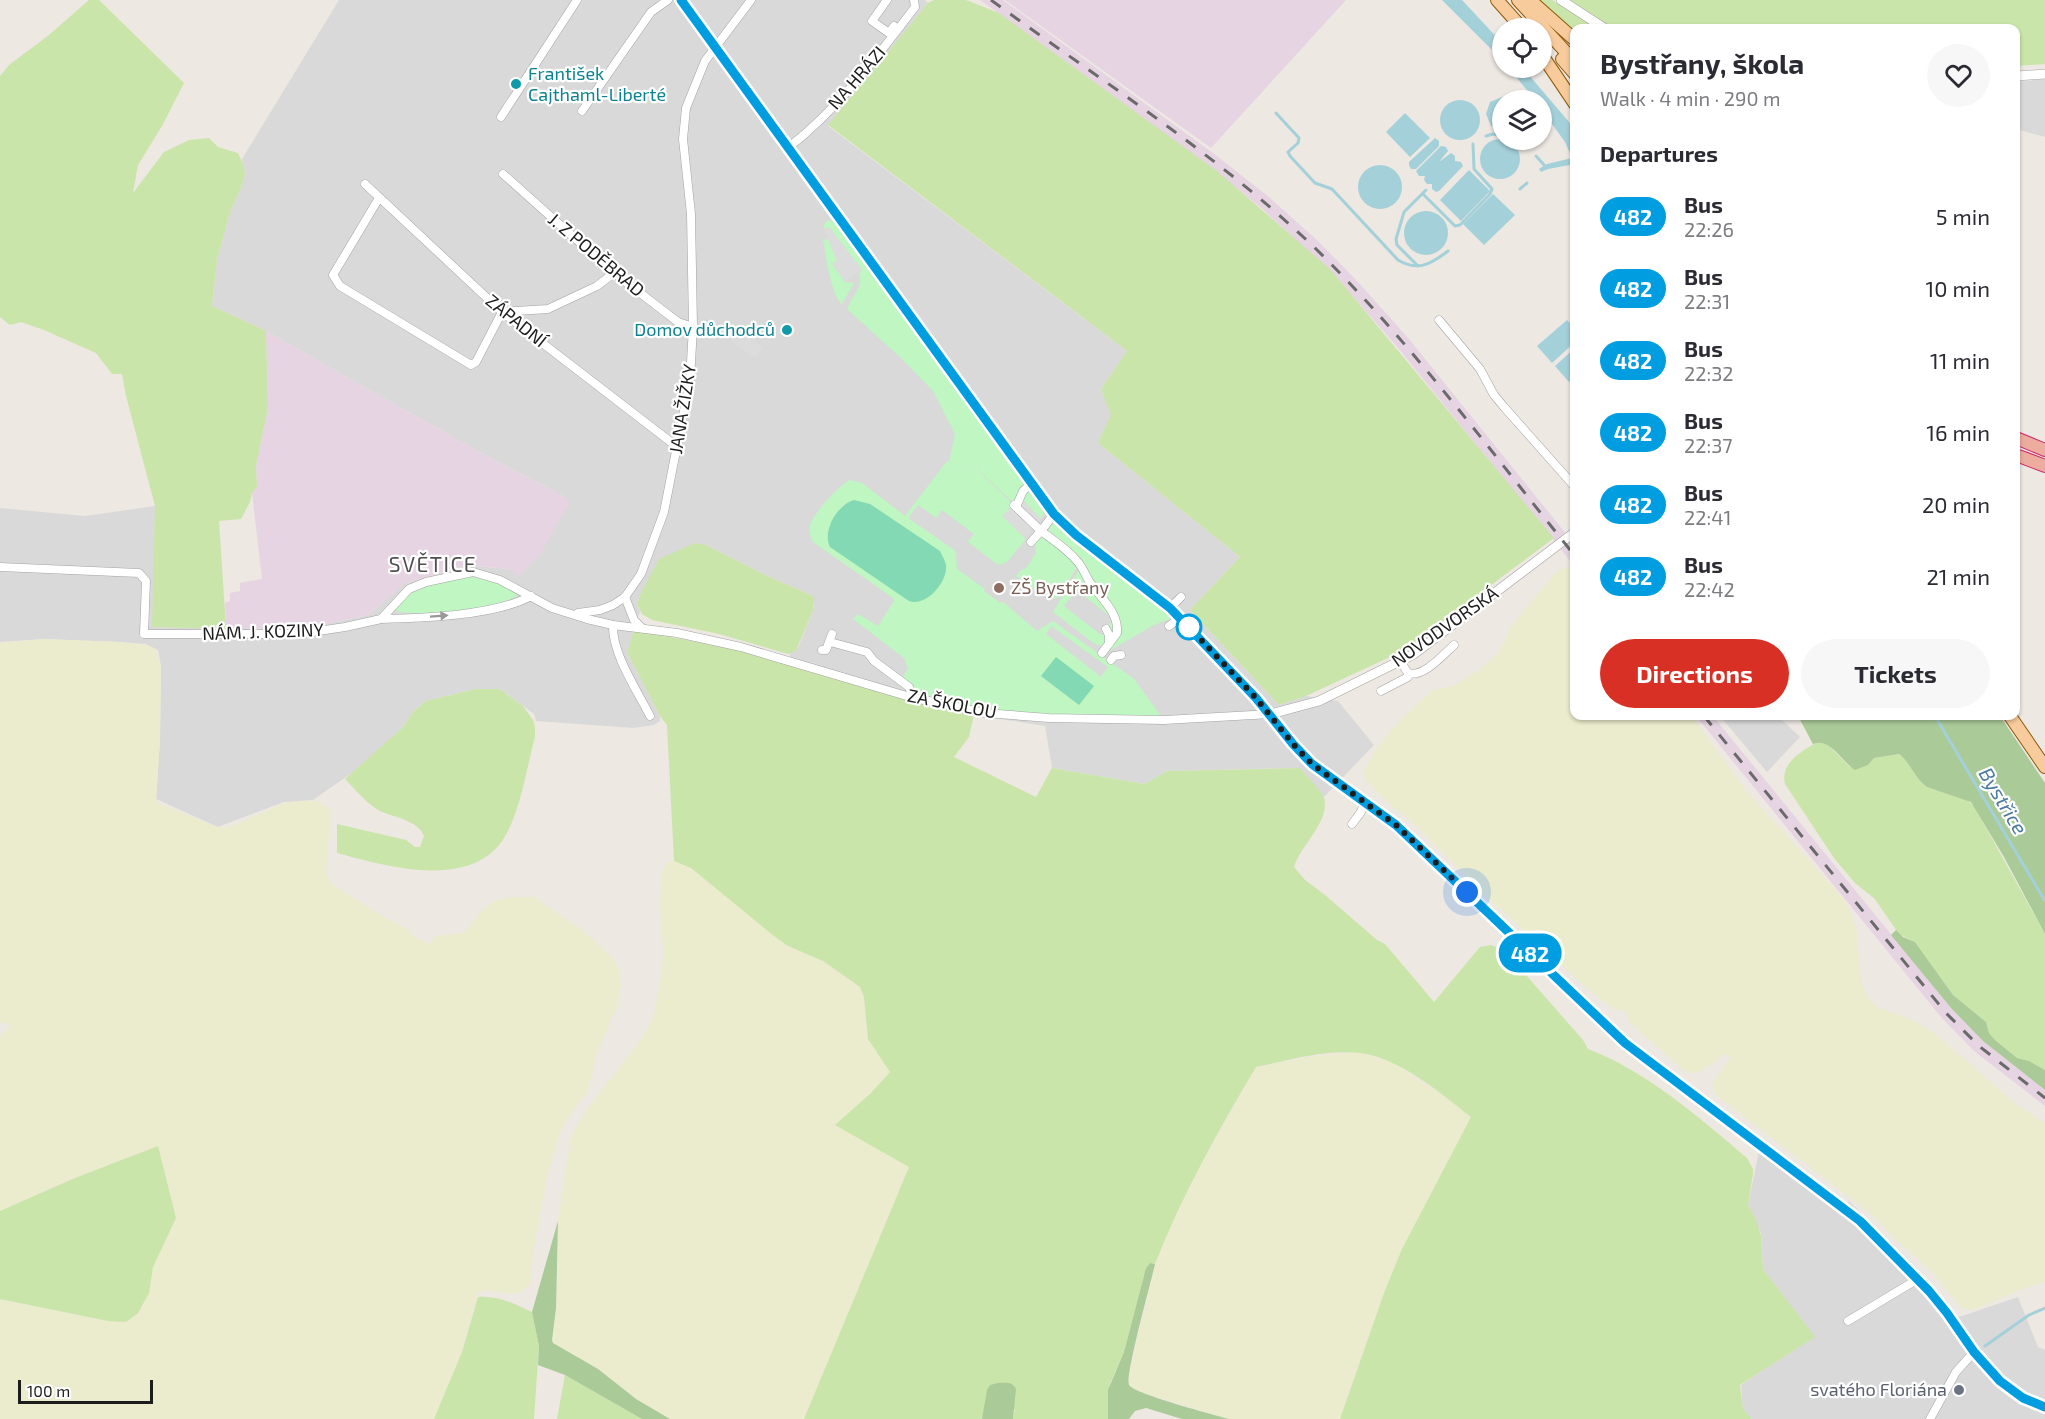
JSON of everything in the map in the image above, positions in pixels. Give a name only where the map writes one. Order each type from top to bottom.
[{"type":"highway","points":[[2020,440],[2045,450]]},
{"type":"highway","points":[[2020,457],[2045,466]]},
{"type":"main road","points":[[1497,0],[1513,18]]},
{"type":"main road","points":[[1510,0],[1527,18]]},
{"type":"main road","points":[[1518,0],[1570,57]]},
{"type":"main road","points":[[1530,0],[1570,36]]},
{"type":"main road","points":[[1552,47],[1570,68]]},
{"type":"main road","points":[[1552,70],[1570,97]]},
{"type":"main road","points":[[2013,720],[2045,767]]},
{"type":"street","points":[[501,117],[577,0]]},
{"type":"street","points":[[582,111],[651,12],[668,0]]},
{"type":"street","points":[[681,0],[1054,514],[1076,535],[1170,608],[1271,714],[1293,744],[1312,764],[1396,825],[1625,1043],[1844,1207],[1874,1233],[1918,1279],[1947,1313],[1974,1352],[2010,1390],[2045,1407]]},
{"type":"street","name":"JANA ŽIŽKY","points":[[567,612],[587,613],[600,610],[613,606],[625,597],[641,574],[664,512],[690,380],[693,327],[691,214],[683,139],[686,108],[701,68],[714,47],[751,0]]},
{"type":"street","points":[[887,0],[872,21],[889,33],[912,3],[908,0]]},
{"type":"street","name":"NA HRÁZI","points":[[788,148],[826,113],[873,61],[915,7],[914,0]]},
{"type":"street","points":[[1561,0],[1598,24]]},
{"type":"street","points":[[2020,76],[2045,74]]},
{"type":"street","name":"J. Z PODĚBRAD","points":[[503,174],[614,273],[678,322],[693,327]]},
{"type":"street","name":"ZÁPADNÍ","points":[[365,184],[502,312],[676,446]]},
{"type":"street","points":[[379,198],[333,274],[340,286],[471,365],[476,362],[502,312],[548,309],[597,286],[614,273]]},
{"type":"street","points":[[1439,320],[1480,369],[1494,395],[1570,481]]},
{"type":"street","points":[[1031,484],[1023,491],[1015,506],[1077,560],[1093,588],[1116,618],[1117,633],[1102,653]]},
{"type":"street","points":[[1031,542],[1054,514]]},
{"type":"street","name":"NOVODVORSKÁ","points":[[1271,714],[1319,701],[1414,654],[1570,536]]},
{"type":"street","name":"NÁM. J. KOZINY","points":[[0,567],[139,573],[145,578],[144,634],[307,634],[381,619],[449,616],[492,608],[531,596]]},
{"type":"street","points":[[381,619],[409,590],[426,582],[473,572],[500,580],[552,608],[567,612]]},
{"type":"street","points":[[625,597],[634,621],[642,628]]},
{"type":"street","points":[[1170,608],[1181,597]]},
{"type":"street","name":"ZA ŠKOLOU","points":[[567,612],[613,625],[677,633],[741,647],[910,697],[985,713],[1049,718],[1164,720],[1271,714]]},
{"type":"street","points":[[1169,626],[1180,618]]},
{"type":"street","points":[[613,625],[613,635],[621,657],[650,716]]},
{"type":"street","points":[[1106,629],[1109,635],[1109,645]]},
{"type":"street","points":[[822,650],[826,650],[831,638],[867,652],[874,661],[909,687],[910,697]]},
{"type":"street","points":[[1408,673],[1422,672],[1454,645]]},
{"type":"street","points":[[1111,660],[1114,656],[1121,655]]},
{"type":"street","points":[[1381,691],[1408,677],[1400,661]]},
{"type":"street","points":[[1352,824],[1361,812],[1365,801]]},
{"type":"street","points":[[1848,1322],[1918,1279]]},
{"type":"street","points":[[1930,1419],[1956,1372],[1974,1352]]},
{"type":"shaded area","points":[[339,0],[925,0],[928,3],[828,126],[1127,351],[1101,389],[1112,415],[1098,443],[1240,557],[1190,610],[1279,705],[1306,696],[1338,701],[1374,745],[1324,797],[1299,768],[1167,771],[1145,784],[1052,768],[1045,726],[974,715],[909,700],[788,664],[790,653],[798,648],[813,610],[811,595],[706,545],[644,589],[637,604],[640,611],[627,652],[660,716],[660,721],[654,725],[634,728],[536,721],[534,714],[500,689],[475,689],[426,701],[414,711],[402,728],[359,768],[313,800],[284,802],[218,827],[156,799],[161,666],[158,650],[145,644],[120,642],[43,639],[0,642],[0,508],[85,516],[155,506],[153,627],[307,628],[368,615],[404,584],[466,565],[508,569],[565,497],[470,447],[266,331],[212,306],[217,260],[230,212],[245,175],[242,159]]},
{"type":"shaded area","points":[[980,0],[1003,0],[1217,156],[1269,197],[1319,242],[1409,339],[1570,539],[1570,561],[1398,348],[1348,291],[1260,207],[1209,166]]},
{"type":"shaded area","points":[[1005,0],[1346,0],[1211,148]]},
{"type":"shaded area","points":[[2045,79],[2045,137],[2020,130],[2020,82]]},
{"type":"shaded area","points":[[829,227],[862,270],[845,282],[832,264],[837,260],[824,230]]},
{"type":"shaded area","points":[[727,322],[763,347],[755,358],[719,332]]},
{"type":"shaded area","points":[[266,331],[470,447],[565,497],[570,502],[539,556],[519,576],[508,569],[466,565],[404,584],[368,615],[307,628],[226,629],[225,603],[230,601],[230,593],[240,591],[240,583],[262,579],[252,493],[257,486],[256,466],[268,408]]},
{"type":"shaded area","points":[[1020,497],[1041,519],[1025,538],[1002,516]]},
{"type":"shaded area","points":[[1699,720],[1716,720],[1951,1008],[1983,1041],[2045,1090],[2045,1106],[1974,1051],[1941,1017]]},
{"type":"shaded area","points":[[1723,720],[1782,720],[1800,737],[1767,772]]},
{"type":"shaded area","points":[[1759,1151],[1840,1212],[1849,1201],[1914,1265],[1959,1317],[2018,1297],[2038,1347],[2045,1350],[2045,1419],[1752,1419],[1743,1409],[1741,1385],[1814,1337],[1763,1269],[1761,1233],[1748,1205]]},
{"type":"green space","points":[[89,0],[99,0],[184,83],[162,126],[138,165],[133,193],[164,152],[189,140],[209,138],[218,147],[238,153],[244,166],[245,175],[230,212],[217,260],[212,306],[266,331],[268,408],[256,466],[257,487],[241,519],[219,521],[226,629],[152,627],[155,506],[122,374],[112,374],[96,353],[21,322],[10,325],[0,317],[0,76],[9,65],[49,35]]},
{"type":"green space","points":[[934,0],[966,0],[999,13],[1217,171],[1330,269],[1554,538],[1403,651],[1306,696],[1279,705],[1190,610],[1240,557],[1098,443],[1111,415],[1101,389],[1127,351],[828,125],[928,3]]},
{"type":"green space","points":[[1538,0],[1552,0],[1591,24],[1570,24],[1570,28]]},
{"type":"green space","points":[[1570,0],[2045,0],[2045,64],[2020,66],[2020,24],[1606,24]]},
{"type":"green space","points":[[836,219],[996,443],[1044,506],[1041,508],[1044,514],[1040,519],[1020,497],[1014,503],[965,458],[1014,505],[1003,516],[1026,539],[1007,562],[998,565],[968,542],[974,534],[942,510],[936,518],[918,505],[908,518],[953,549],[956,553],[957,569],[1000,603],[1002,601],[1037,631],[1053,621],[1134,679],[1164,720],[985,713],[910,697],[911,691],[915,692],[915,689],[904,679],[903,676],[908,669],[904,658],[853,619],[858,614],[878,626],[894,601],[893,598],[813,542],[809,530],[811,523],[826,501],[850,480],[862,483],[905,516],[947,461],[949,462],[955,434],[933,391],[901,358],[847,309],[859,287],[859,273],[862,270],[829,227],[825,229],[823,225],[827,221]],"holes":[[[1051,626],[1108,667],[1101,677],[1046,634]]]},
{"type":"green space","points":[[823,240],[829,240],[845,282],[854,283],[842,304],[835,293],[827,265]]},
{"type":"green space","points":[[854,500],[870,504],[940,551],[946,563],[946,572],[940,585],[929,597],[916,602],[909,601],[830,547],[828,534],[833,519],[842,507]]},
{"type":"green space","points":[[1055,523],[1146,594],[1170,616],[1170,619],[1154,625],[1109,651],[1120,633],[1121,626],[1118,617],[1101,592],[1049,532],[1049,527]]},
{"type":"green space","points":[[1043,536],[1068,554],[1077,567],[1059,597],[1054,599],[1046,597],[1016,576],[1026,568],[1036,553],[1035,542]]},
{"type":"green space","points":[[695,543],[706,545],[814,598],[813,610],[796,651],[788,654],[719,634],[652,620],[642,614],[637,604],[659,559]]},
{"type":"green space","points":[[1561,569],[1570,569],[1570,720],[1694,720],[1748,793],[1842,897],[1856,927],[1861,980],[1867,996],[1873,1003],[1879,1008],[1911,1019],[1933,1032],[2016,1104],[2045,1123],[2045,1282],[1976,1309],[1962,1308],[1929,1269],[1871,1214],[1716,1095],[1713,1091],[1713,1082],[1730,1058],[1729,1055],[1725,1054],[1697,1073],[1690,1073],[1681,1068],[1629,1022],[1625,1011],[1616,1010],[1592,993],[1487,897],[1408,818],[1389,804],[1365,779],[1363,772],[1373,754],[1404,716],[1432,691],[1453,686],[1480,669],[1497,654],[1509,629],[1555,573]]},
{"type":"green space","points":[[1079,570],[1104,601],[1113,619],[1077,590],[1064,606],[1101,635],[1104,633],[1106,641],[1102,646],[1093,643],[1053,612]]},
{"type":"green space","points":[[481,577],[506,584],[521,592],[499,603],[461,611],[405,613],[395,610],[411,593],[433,583]]},
{"type":"green space","points":[[1113,619],[1114,627],[1112,635],[1106,629]]},
{"type":"green space","points":[[634,630],[739,650],[909,700],[974,715],[969,737],[954,757],[1036,797],[1052,768],[1145,784],[1167,771],[1300,768],[1317,787],[1324,798],[1325,806],[1319,824],[1294,867],[1305,880],[1377,940],[1385,944],[1434,1002],[1480,947],[1491,945],[1504,950],[1583,1040],[1588,1049],[1631,1070],[1672,1097],[1747,1158],[1753,1169],[1748,1205],[1761,1235],[1763,1269],[1815,1337],[1740,1385],[1743,1409],[1752,1419],[1340,1419],[1384,1293],[1402,1249],[1471,1117],[1405,1069],[1375,1056],[1347,1052],[1334,1053],[1256,1067],[1201,1164],[1155,1264],[1150,1263],[1146,1268],[1124,1352],[1110,1384],[1108,1419],[1013,1419],[1015,1410],[985,1408],[982,1419],[804,1419],[909,1167],[835,1125],[871,1093],[890,1072],[868,1039],[864,997],[860,987],[823,961],[788,946],[691,868],[674,861],[667,725],[660,716],[627,652]]},
{"type":"green space","points":[[43,639],[120,642],[148,645],[155,649],[161,666],[156,801],[158,803],[218,827],[227,828],[282,804],[315,801],[328,807],[330,816],[326,873],[332,884],[382,916],[408,929],[412,936],[431,944],[434,936],[464,933],[482,910],[495,901],[511,897],[534,897],[585,932],[613,958],[618,967],[621,986],[616,1008],[596,1056],[587,1093],[561,1130],[547,1176],[533,1253],[530,1285],[522,1292],[512,1294],[485,1290],[478,1293],[462,1352],[434,1419],[0,1419],[0,1299],[107,1321],[149,1293],[153,1267],[176,1218],[158,1146],[75,1178],[0,1211],[0,1037],[10,1026],[0,1023],[0,643]]},
{"type":"green space","points":[[1056,657],[1094,686],[1079,705],[1041,676]]},
{"type":"green space","points":[[475,689],[500,689],[523,706],[535,727],[535,737],[519,803],[504,838],[489,854],[471,865],[449,869],[402,868],[337,853],[337,824],[406,840],[415,847],[420,847],[424,836],[416,826],[375,808],[345,779],[402,728],[414,711],[426,701]]},
{"type":"green space","points":[[1800,720],[2003,720],[2045,783],[2045,934],[2004,857],[1971,802],[1927,787],[1899,754],[1874,758],[1868,765],[1855,770],[1830,747],[1825,744],[1813,744]]},
{"type":"green space","points":[[1817,742],[1826,743],[1850,767],[1868,765],[1874,758],[1899,754],[1927,787],[1966,799],[1974,806],[2045,934],[2045,1070],[2029,1061],[2017,1058],[1995,1040],[1989,1033],[1986,1022],[1953,995],[1915,942],[1899,934],[1874,898],[1855,883],[1834,858],[1785,784],[1784,777],[1789,764]]},
{"type":"green space","points":[[674,861],[691,868],[788,946],[823,961],[860,987],[864,997],[868,1039],[890,1072],[871,1093],[855,1106],[909,1167],[804,1419],[670,1419],[636,1399],[598,1369],[555,1345],[552,1340],[556,1308],[558,1221],[570,1142],[587,1109],[640,1041],[654,1016],[662,971],[660,904],[662,873],[667,862]]},
{"type":"green space","points":[[1896,930],[1903,937],[1915,942],[1953,995],[1986,1022],[1989,1033],[1995,1040],[2017,1058],[2029,1061],[2045,1070],[2045,1090],[1983,1041],[1951,1008],[1891,935]]},
{"type":"green space","points":[[1361,1053],[1394,1063],[1471,1117],[1402,1249],[1384,1293],[1340,1419],[1229,1419],[1133,1390],[1128,1380],[1155,1264],[1170,1226],[1198,1169],[1256,1067],[1308,1057]]},
{"type":"green space","points":[[158,1146],[176,1218],[153,1267],[149,1293],[138,1313],[126,1322],[108,1321],[0,1299],[0,1211],[75,1178]]},
{"type":"green space","points":[[558,1221],[553,1343],[598,1369],[636,1399],[670,1419],[642,1419],[565,1375],[538,1365],[539,1346],[532,1312]]},
{"type":"green space","points":[[1150,1263],[1155,1264],[1134,1348],[1129,1385],[1159,1399],[1229,1419],[1182,1419],[1146,1408],[1135,1411],[1129,1419],[1108,1419],[1108,1390],[1124,1352],[1146,1268]]},
{"type":"green space","points":[[478,1297],[499,1299],[532,1312],[539,1346],[534,1419],[434,1419],[462,1352]]},
{"type":"green space","points":[[565,1375],[642,1419],[557,1419]]},
{"type":"green space","points":[[1010,1384],[1016,1389],[1013,1419],[982,1419],[987,1390],[990,1385]]},
{"type":"water","points":[[1442,0],[1462,0],[1492,32],[1492,50]]},
{"type":"water","points":[[1517,78],[1532,78],[1542,90],[1527,90]]},
{"type":"water","points":[[1460,100],[1474,106],[1480,120],[1474,134],[1460,140],[1446,134],[1440,120],[1446,106]]},
{"type":"water","points":[[1492,101],[1492,126],[1486,114]]},
{"type":"water","points":[[1552,102],[1570,124],[1570,153],[1552,124]]},
{"type":"water","points":[[1405,113],[1430,138],[1410,157],[1386,132]]},
{"type":"water","points":[[1435,138],[1439,141],[1439,146],[1416,169],[1411,169],[1409,162]]},
{"type":"water","points":[[1492,141],[1492,150],[1518,151],[1520,159],[1518,167],[1508,177],[1500,179],[1492,177],[1482,167],[1480,159],[1482,151]]},
{"type":"water","points":[[1441,146],[1446,147],[1448,151],[1439,162],[1451,153],[1455,156],[1455,161],[1461,162],[1463,166],[1436,192],[1432,189],[1432,184],[1427,184],[1424,180],[1425,176],[1419,176],[1416,171]]},
{"type":"water","points":[[1570,158],[1570,165],[1541,172],[1539,169],[1547,164]]},
{"type":"water","points":[[1380,165],[1396,171],[1402,187],[1396,203],[1380,209],[1364,203],[1358,187],[1364,171]]},
{"type":"water","points":[[1469,170],[1490,191],[1461,221],[1440,200]]},
{"type":"water","points":[[1493,194],[1515,215],[1484,245],[1463,224]]},
{"type":"water","points":[[1426,211],[1442,217],[1448,233],[1442,249],[1426,255],[1410,249],[1404,233],[1410,217]]},
{"type":"water","points":[[1567,320],[1570,323],[1570,347],[1552,363],[1537,346]]},
{"type":"water","points":[[1570,352],[1570,381],[1569,382],[1555,366]]},
{"type":"waterway","points":[[1276,113],[1299,138],[1298,143],[1288,152],[1290,156],[1315,183],[1332,189],[1398,260],[1405,264],[1424,265],[1448,251]]},
{"type":"waterway","points":[[1486,136],[1492,134]]},
{"type":"waterway","points":[[1423,194],[1455,226],[1460,225],[1490,194],[1492,189],[1474,169],[1473,144]]},
{"type":"waterway","points":[[1536,156],[1546,167]]},
{"type":"waterway","points":[[1520,189],[1527,183]]},
{"type":"waterway","points":[[1418,266],[1397,245],[1396,239],[1404,212],[1426,190]]},
{"type":"waterway","name":"Bystřice","points":[[1937,720],[2045,901]]},
{"type":"waterway","points":[[1985,1346],[2029,1315],[2045,1308]]},
{"type":"railway","points":[[991,0],[1198,149],[1315,248],[1417,359],[1570,550]]},
{"type":"railway","points":[[1707,720],[1946,1013],[1979,1046],[2045,1098]]},
{"type":"bus line","name":"482","points":[[681,0],[1054,514],[1076,535],[1170,608],[1271,714],[1293,744],[1312,764],[1396,825],[1625,1043],[1832,1197],[1860,1221],[1929,1291],[1974,1352],[2000,1381],[2023,1398],[2045,1407]]},
{"type":"place","name":"František Cajthaml-Liberté","points":[[516,84]]},
{"type":"place","name":"Domov důchodců","points":[[787,330]]},
{"type":"place","name":"ZŠ Bystřany","points":[[999,588]]},
{"type":"place","name":"svatého Floriána","points":[[1959,1390]]},
{"type":"district","name":"SVĚTICE","points":[[433,565]]},
{"type":"route","points":[[1189,627],[1271,714],[1293,744],[1312,764],[1331,780],[1381,812],[1467,892]]}]
